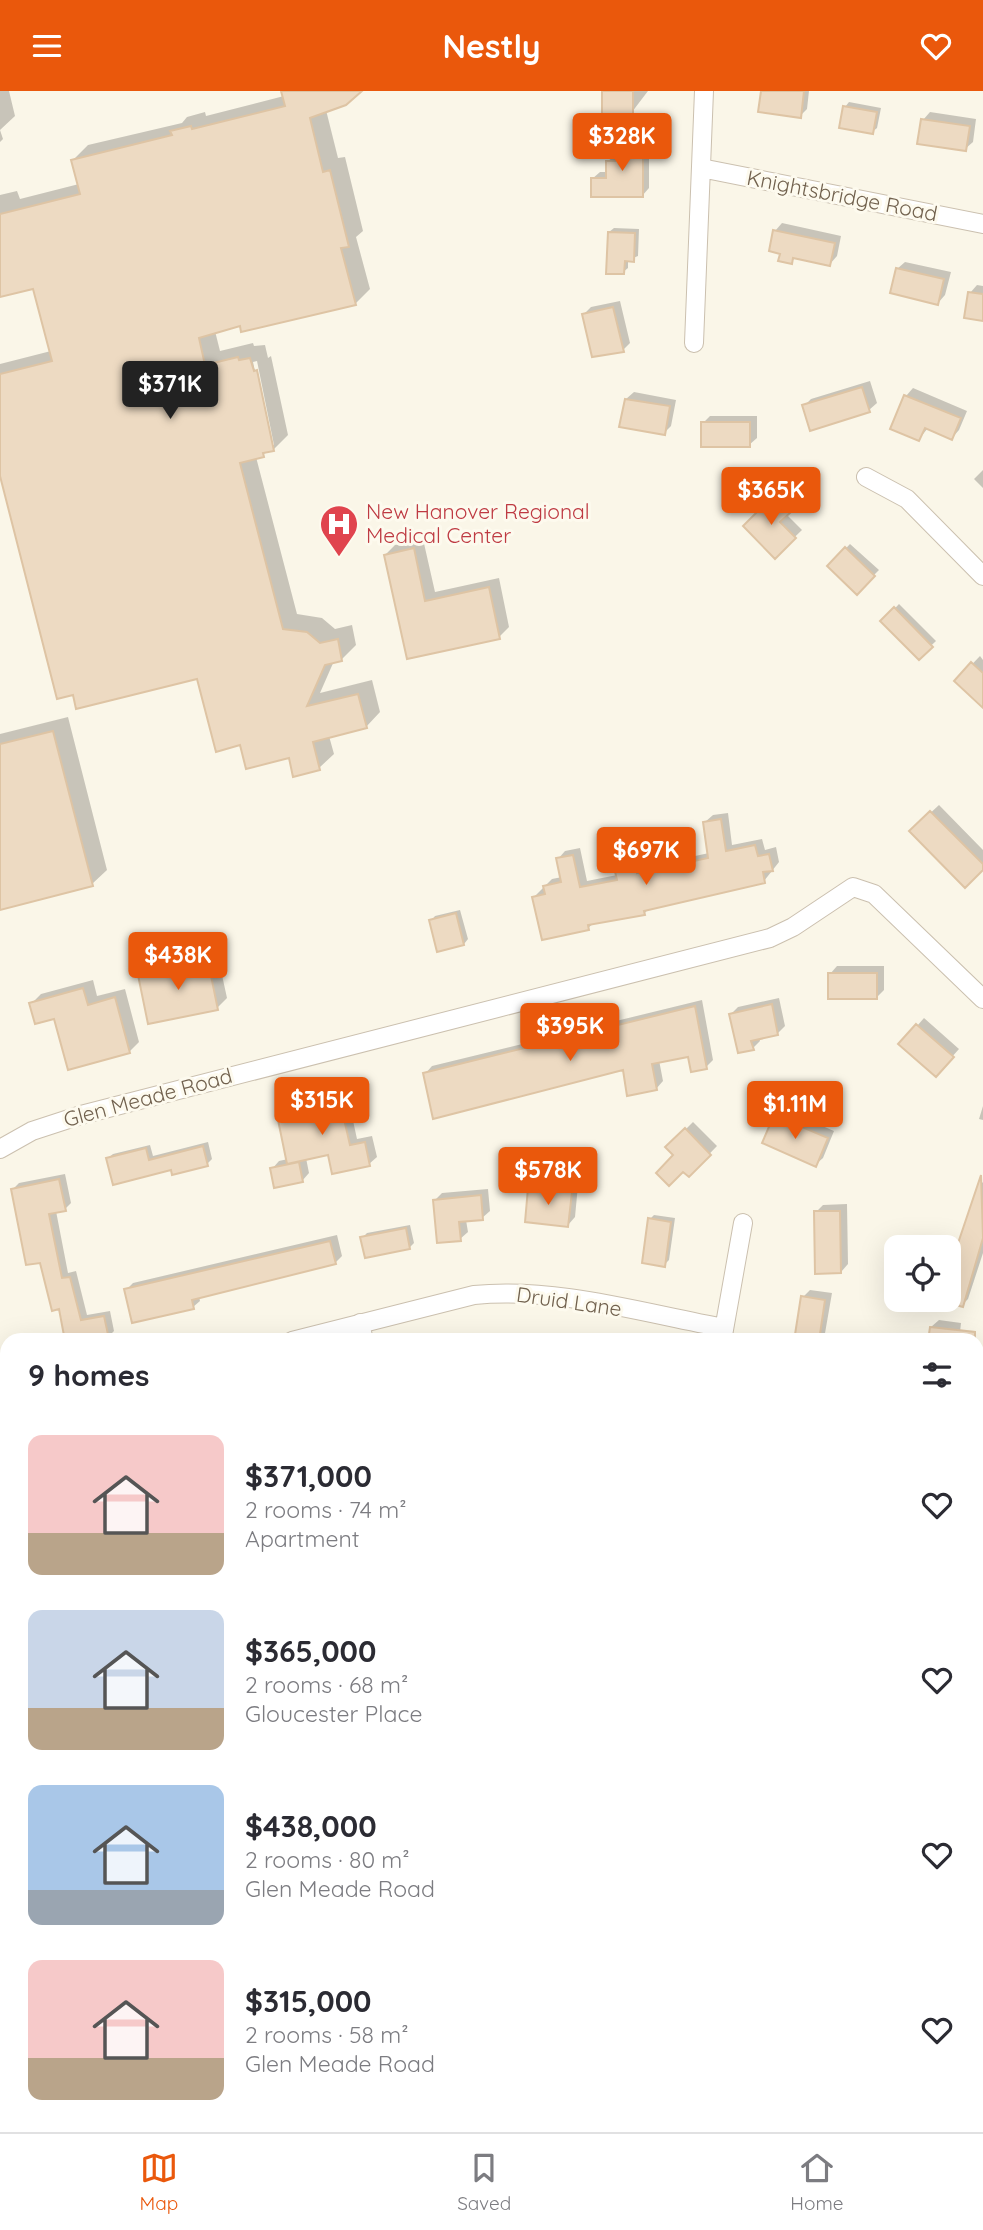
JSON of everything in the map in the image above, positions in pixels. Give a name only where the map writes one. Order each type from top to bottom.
[{"type":"street","points":[[694,343],[704,91]]},
{"type":"street","name":"Knightsbridge Road","points":[[701,167],[983,224]]},
{"type":"street","points":[[866,477],[907,499],[983,576]]},
{"type":"street","name":"Glen Meade Road","points":[[0,1149],[32,1131],[81,1115],[770,938],[818,912],[845,890],[858,887],[874,894],[983,999]]},
{"type":"street","points":[[723,1333],[743,1223]]},
{"type":"street","name":"Druid Lane","points":[[362,1332],[474,1295],[502,1293],[541,1294],[718,1333]]},
{"type":"building","points":[[281,91],[362,91],[346,105],[310,118],[323,172],[330,170],[349,247],[341,248],[356,305],[241,332],[240,326],[199,338],[205,365],[238,357],[239,360],[250,358],[254,371],[257,370],[274,451],[263,453],[264,457],[240,463],[283,629],[307,632],[320,643],[338,639],[342,661],[325,665],[307,706],[358,694],[367,728],[313,742],[320,770],[293,777],[289,758],[246,769],[240,745],[216,752],[197,679],[76,709],[73,695],[57,699],[0,476],[0,374],[52,361],[33,289],[0,297],[0,214],[80,194],[71,160],[172,135],[170,131],[191,126],[192,129],[285,106]]},
{"type":"building","points":[[602,91],[633,91],[633,114],[602,114]]},
{"type":"building","points":[[761,91],[804,91],[801,118],[758,112]]},
{"type":"building","points":[[843,106],[877,112],[873,134],[839,128]]},
{"type":"building","points":[[921,119],[970,126],[966,151],[917,144]]},
{"type":"building","points":[[615,141],[643,141],[643,197],[591,197],[591,178],[606,178],[606,161],[615,161]]},
{"type":"building","points":[[773,230],[835,243],[830,266],[793,258],[792,264],[778,261],[780,254],[769,251]]},
{"type":"building","points":[[608,232],[635,233],[634,262],[625,261],[624,274],[606,274]]},
{"type":"building","points":[[896,268],[944,279],[938,305],[890,293]]},
{"type":"building","points":[[968,292],[983,294],[983,321],[964,318]]},
{"type":"building","points":[[613,307],[624,352],[592,357],[582,314]]},
{"type":"building","points":[[862,387],[870,412],[810,431],[802,405]]},
{"type":"building","points":[[904,395],[961,418],[952,440],[925,428],[919,441],[890,429]]},
{"type":"building","points":[[625,399],[670,406],[665,435],[619,427]]},
{"type":"building","points":[[701,422],[750,422],[750,447],[701,447]]},
{"type":"building","points":[[774,495],[791,512],[780,522],[796,538],[775,559],[743,526]]},
{"type":"building","points":[[845,547],[875,576],[857,595],[827,566]]},
{"type":"building","points":[[414,548],[425,601],[489,587],[500,639],[407,659],[384,555]]},
{"type":"building","points":[[894,607],[933,647],[919,660],[880,621]]},
{"type":"building","points":[[971,662],[983,673],[983,708],[954,681]]},
{"type":"building","points":[[53,731],[93,886],[0,910],[0,744]]},
{"type":"building","points":[[930,811],[983,864],[983,870],[965,888],[909,831]]},
{"type":"building","points":[[721,819],[726,851],[755,845],[758,856],[769,854],[773,871],[763,872],[765,883],[644,911],[645,915],[588,925],[589,930],[542,940],[532,897],[545,894],[543,886],[561,882],[556,858],[573,855],[580,887],[617,880],[613,863],[635,859],[637,873],[708,858],[703,822]]},
{"type":"building","points":[[456,913],[464,945],[437,952],[429,920]]},
{"type":"building","points":[[208,961],[218,1010],[148,1024],[138,975]]},
{"type":"building","points":[[828,973],[877,973],[877,999],[828,999]]},
{"type":"building","points":[[83,988],[88,1005],[115,997],[130,1053],[68,1070],[54,1019],[35,1024],[29,1003]]},
{"type":"building","points":[[772,1004],[778,1035],[751,1041],[754,1050],[738,1053],[729,1014]]},
{"type":"building","points":[[695,1006],[707,1069],[691,1072],[688,1057],[652,1064],[657,1090],[627,1096],[623,1070],[433,1119],[423,1073]]},
{"type":"building","points":[[916,1024],[954,1057],[936,1077],[898,1044]]},
{"type":"building","points":[[350,1099],[354,1116],[344,1119],[350,1145],[365,1142],[370,1166],[332,1174],[328,1155],[287,1164],[277,1115]]},
{"type":"building","points":[[774,1115],[828,1138],[816,1167],[762,1143]]},
{"type":"building","points":[[685,1128],[711,1155],[689,1177],[683,1172],[669,1186],[656,1173],[673,1155],[665,1147]]},
{"type":"building","points":[[203,1146],[208,1166],[172,1175],[171,1170],[113,1185],[106,1158],[146,1148],[149,1160]]},
{"type":"building","points":[[299,1162],[303,1182],[274,1188],[270,1168]]},
{"type":"building","points":[[981,1175],[983,1238],[963,1307],[961,1306],[961,1235]]},
{"type":"building","points":[[59,1179],[66,1211],[49,1214],[62,1278],[70,1277],[81,1320],[104,1316],[108,1333],[64,1333],[59,1309],[52,1311],[40,1263],[26,1265],[11,1189]]},
{"type":"building","points":[[528,1188],[572,1192],[568,1227],[525,1222]]},
{"type":"building","points":[[481,1195],[483,1220],[459,1222],[461,1241],[437,1243],[433,1200]]},
{"type":"building","points":[[814,1211],[840,1211],[841,1273],[815,1274]]},
{"type":"building","points":[[648,1218],[671,1222],[665,1267],[642,1263]]},
{"type":"building","points":[[406,1228],[410,1249],[365,1258],[360,1237]]},
{"type":"building","points":[[330,1241],[336,1264],[192,1300],[194,1309],[132,1323],[124,1289]]},
{"type":"building","points":[[801,1296],[825,1300],[820,1333],[795,1333]]},
{"type":"building","points":[[930,1327],[975,1332],[975,1333],[929,1333]]},
{"type":"place","name":"New Hanover Regional Medical Center","points":[[339,558]]}]
